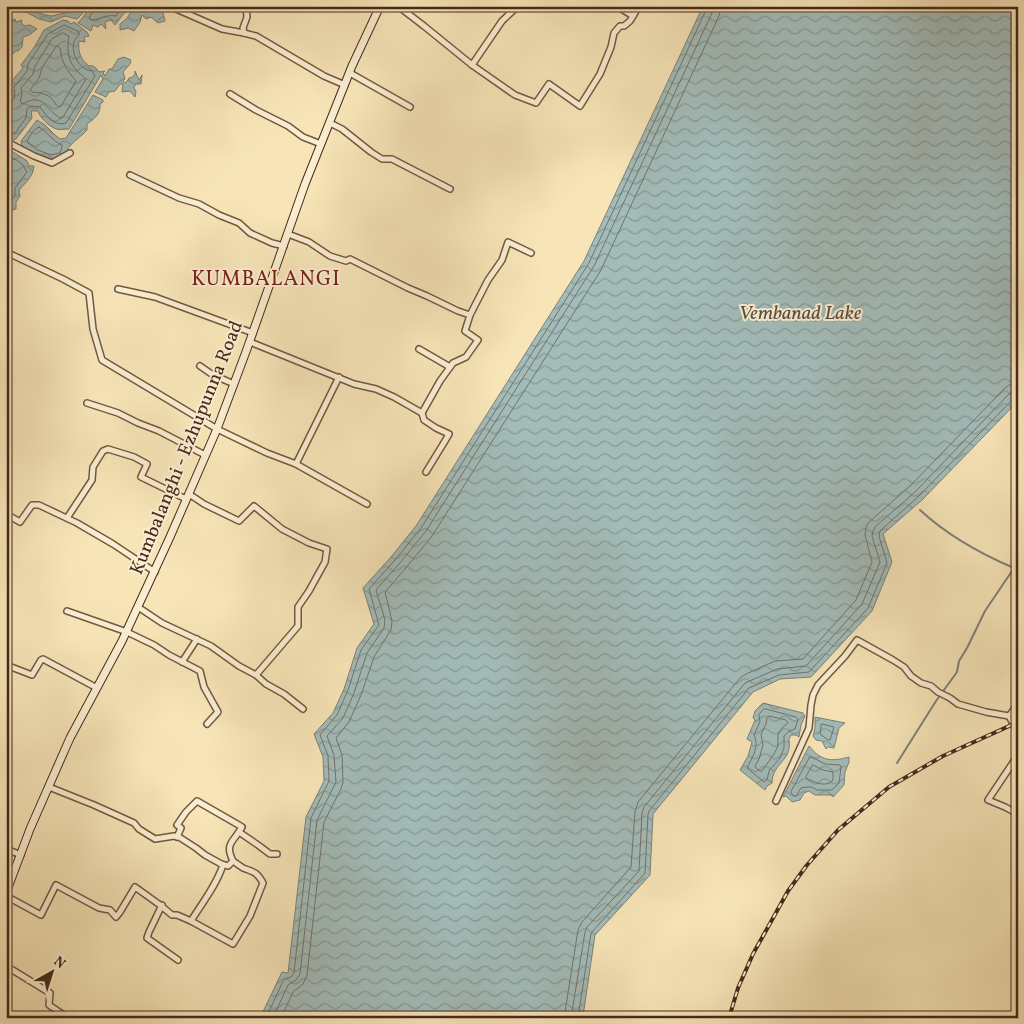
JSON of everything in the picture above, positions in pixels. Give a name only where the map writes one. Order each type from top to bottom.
[{"type":"main road","name":"Kumbalanghi - Ezhupunna Road","points":[[6,894],[48,787],[70,738],[127,632],[188,497],[250,342],[305,184],[350,72],[380,6]]},
{"type":"street","points":[[244,33],[246,6]]},
{"type":"street","points":[[398,6],[472,65],[514,95],[536,103],[549,84],[580,106],[600,74],[611,47],[614,33],[620,26],[624,26],[630,21],[639,6]]},
{"type":"street","points":[[472,65],[502,21],[518,6]]},
{"type":"street","points":[[617,6],[633,16]]},
{"type":"street","points":[[174,8],[222,29],[256,36],[324,76],[345,86]]},
{"type":"street","points":[[350,72],[410,107]]},
{"type":"street","points":[[230,94],[288,126],[303,137],[321,144]]},
{"type":"street","points":[[330,123],[342,129],[370,152],[382,159],[392,159],[450,189]]},
{"type":"street","points":[[7,143],[52,163],[70,153]]},
{"type":"street","points":[[130,175],[179,198],[199,204],[239,223],[250,233],[284,246]]},
{"type":"street","points":[[288,234],[308,242],[330,256],[346,261],[350,259],[458,312],[470,315]]},
{"type":"street","points":[[422,413],[440,381],[453,363],[466,357],[478,340],[465,331],[470,315],[488,280],[502,260],[508,242],[531,253]]},
{"type":"street","points":[[6,252],[89,293],[93,329],[102,360],[216,429],[267,453],[296,464],[367,504]]},
{"type":"street","points":[[118,289],[155,297],[253,333]]},
{"type":"street","points":[[250,342],[354,384],[376,389],[422,413],[424,420],[449,434],[426,472]]},
{"type":"street","points":[[419,350],[450,367]]},
{"type":"street","points":[[200,366],[213,375],[234,384]]},
{"type":"street","points":[[296,464],[339,377]]},
{"type":"street","points":[[87,403],[118,413],[159,431],[205,455]]},
{"type":"street","points":[[67,518],[92,480],[93,467],[103,451],[108,450],[134,457],[147,464],[141,477],[239,520],[254,506],[282,528],[309,543],[327,549],[325,562],[298,607],[298,626],[256,675]]},
{"type":"street","points":[[6,514],[20,522],[32,505],[39,505],[67,518],[113,544],[155,572]]},
{"type":"street","points":[[138,607],[162,623],[211,646],[238,666],[256,675],[266,684],[284,694],[303,709]]},
{"type":"street","points":[[67,611],[127,632],[200,671],[204,688],[218,712],[207,724]]},
{"type":"street","points":[[182,662],[197,639]]},
{"type":"street","points":[[776,801],[810,728],[811,705],[818,684],[845,656],[856,640],[894,660],[921,683],[931,686],[958,704],[1010,716]]},
{"type":"street","points":[[6,665],[32,675],[43,659],[97,688]]},
{"type":"street","points":[[1010,716],[1018,704]]},
{"type":"street","points":[[1010,716],[1018,743],[1016,758],[988,800],[1018,814]]},
{"type":"street","points":[[48,787],[94,804],[134,823],[155,839],[174,836],[222,864],[228,866],[232,861]]},
{"type":"street","points":[[6,894],[41,915],[56,885],[99,908],[110,910],[116,917],[135,887],[172,915],[178,915],[191,921],[233,944],[250,916],[263,883],[258,874],[232,861],[228,848],[242,828],[197,801],[177,825],[181,828],[177,837]]},
{"type":"street","points":[[239,832],[270,854],[277,854]]},
{"type":"street","points":[[6,849],[21,855]]},
{"type":"street","points":[[191,921],[220,874],[222,864]]},
{"type":"street","points":[[162,906],[148,932],[148,938],[178,960]]},
{"type":"street","points":[[6,966],[50,993],[49,1005],[68,1018]]},
{"type":"water","points":[[6,6],[21,6],[51,16],[79,10],[81,6],[85,6],[82,14],[77,19],[65,16],[51,22],[39,19],[26,12],[6,9]]},
{"type":"water","points":[[90,6],[127,6],[125,12],[115,25],[111,20],[105,22],[106,29],[101,24],[98,27],[93,25],[91,31],[78,23]]},
{"type":"water","points":[[133,6],[162,6],[165,8],[163,13],[165,21],[158,23],[151,17],[146,19],[142,15],[134,31],[128,28],[120,30],[120,24],[131,12]]},
{"type":"water","name":"Vembanad Lake","points":[[703,6],[1018,6],[1018,401],[922,500],[883,534],[892,562],[872,611],[811,677],[780,679],[753,692],[653,814],[650,875],[595,935],[583,1016],[581,1018],[260,1018],[282,972],[288,973],[306,817],[324,781],[323,757],[314,734],[333,713],[344,689],[357,648],[374,624],[363,588],[416,526],[584,261]]},
{"type":"water","points":[[11,13],[10,18],[12,20],[15,19],[16,22],[22,20],[21,22],[24,26],[30,25],[37,29],[23,37],[22,47],[13,54],[6,46],[6,16],[9,16]]},
{"type":"water","points":[[63,20],[71,24],[74,22],[87,32],[89,36],[84,37],[85,42],[79,41],[79,49],[80,55],[89,66],[94,66],[99,72],[105,71],[103,73],[105,76],[118,59],[124,57],[131,60],[123,72],[125,79],[123,81],[125,83],[129,78],[133,77],[135,71],[139,80],[142,75],[141,84],[136,84],[134,87],[135,97],[130,91],[122,92],[123,84],[120,84],[115,91],[109,92],[106,97],[95,92],[103,79],[101,75],[69,129],[56,129],[45,121],[38,111],[31,111],[32,118],[14,140],[6,135],[6,97],[8,98],[11,93],[8,88],[9,84],[23,68],[21,65],[44,30]]},
{"type":"water","points":[[93,95],[103,100],[98,113],[87,124],[87,130],[71,144],[65,155],[51,160],[35,155],[22,146],[21,141],[37,120],[60,139],[66,138]]},
{"type":"water","points":[[10,150],[27,161],[29,166],[34,166],[31,176],[19,190],[20,196],[16,202],[16,209],[9,211],[6,208],[6,159]]},
{"type":"water","points":[[763,703],[803,713],[805,716],[799,737],[791,735],[788,754],[775,771],[772,783],[765,790],[740,770],[748,756],[752,742],[747,739],[755,720],[753,718],[755,711]]},
{"type":"water","points":[[815,717],[845,723],[839,728],[834,748],[828,747],[826,749],[822,741],[816,740],[813,736]]},
{"type":"water","points":[[809,746],[818,755],[827,759],[837,760],[849,757],[844,785],[833,797],[831,795],[815,795],[809,791],[804,793],[800,800],[792,802],[786,796],[783,797]]},
{"type":"waterway","points":[[897,763],[936,701],[957,672],[959,661],[985,611],[1014,568],[989,557],[965,543],[941,528],[920,510]]},
{"type":"railway","points":[[729,1018],[738,988],[753,954],[788,891],[807,865],[838,830],[889,787],[943,756],[1018,722]]},
{"type":"district","name":"KUMBALANGI","points":[[266,279]]}]
